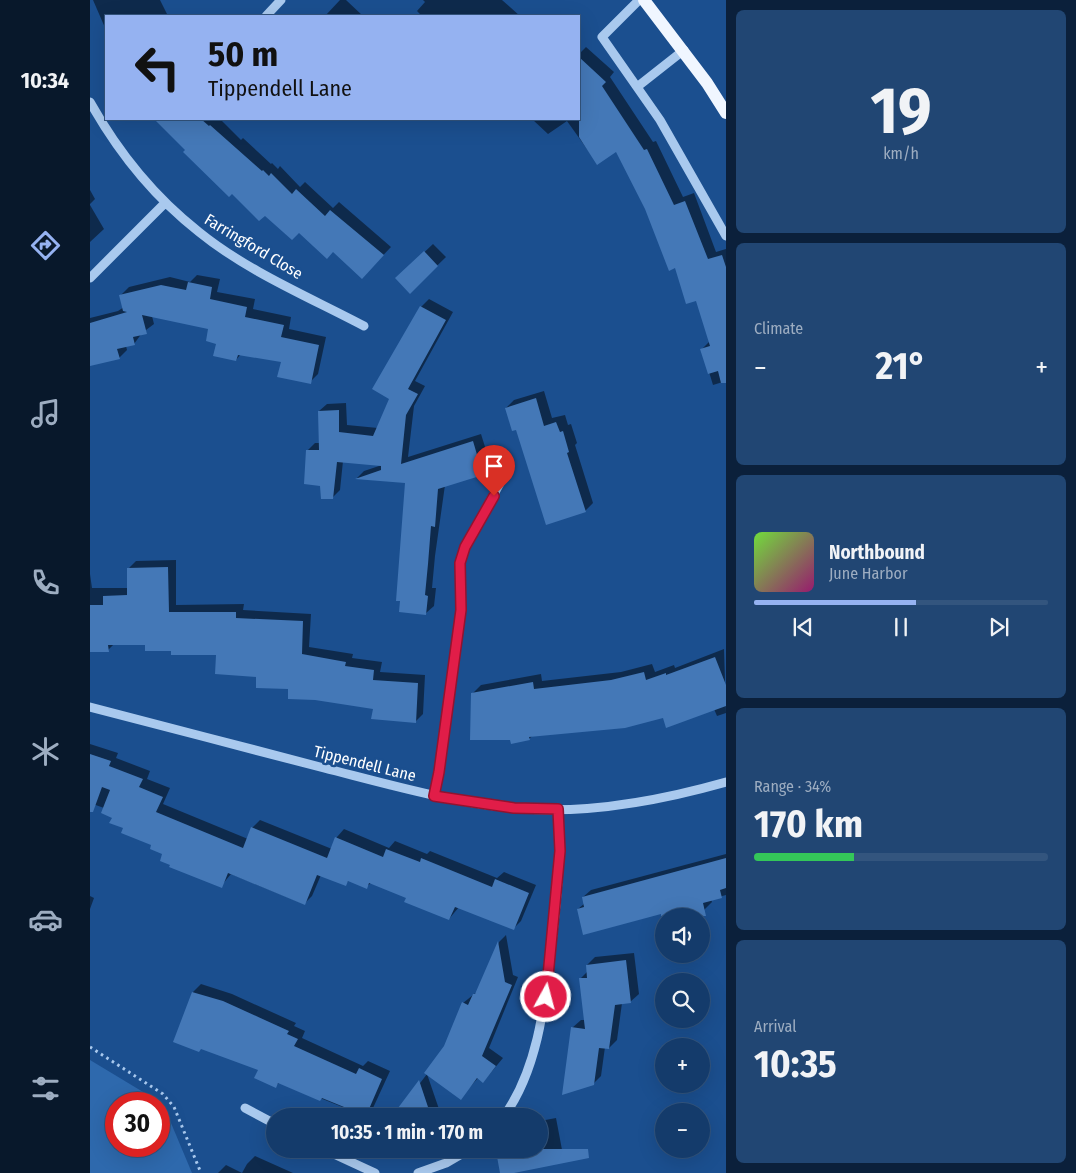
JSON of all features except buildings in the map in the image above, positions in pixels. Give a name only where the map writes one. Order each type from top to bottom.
[{"type":"main road","points":[[644,0],[684,50],[726,113]]},
{"type":"street","points":[[267,15],[281,0]]},
{"type":"street","points":[[639,0],[602,37],[660,120],[726,236]]},
{"type":"street","points":[[636,86],[684,50]]},
{"type":"street","name":"Farringford Close","points":[[90,102],[112,140],[136,172],[165,203],[200,233],[246,263],[364,326]]},
{"type":"street","points":[[90,278],[165,203]]},
{"type":"street","points":[[434,796],[439,772],[461,610],[460,563],[465,547],[500,483]]},
{"type":"street","name":"Tippendell Lane","points":[[90,707],[434,796],[514,808],[558,809],[653,798],[726,782]]},
{"type":"street","points":[[509,1108],[527,1070],[546,997],[560,851],[558,809]]},
{"type":"street","points":[[245,1108],[266,1119]]},
{"type":"street","points":[[342,1158],[375,1173]]},
{"type":"street","points":[[418,1173],[455,1158]]},
{"type":"path","points":[[90,1047],[163,1094],[174,1107],[201,1173]]},
{"type":"shaded area","points":[[90,1060],[143,1092],[105,1092],[105,1157],[170,1157],[170,1121],[192,1173],[90,1173]]},
{"type":"route","points":[[494,496],[465,547],[460,563],[461,610],[439,772],[434,796],[514,808],[558,809],[560,851],[546,997]]}]
